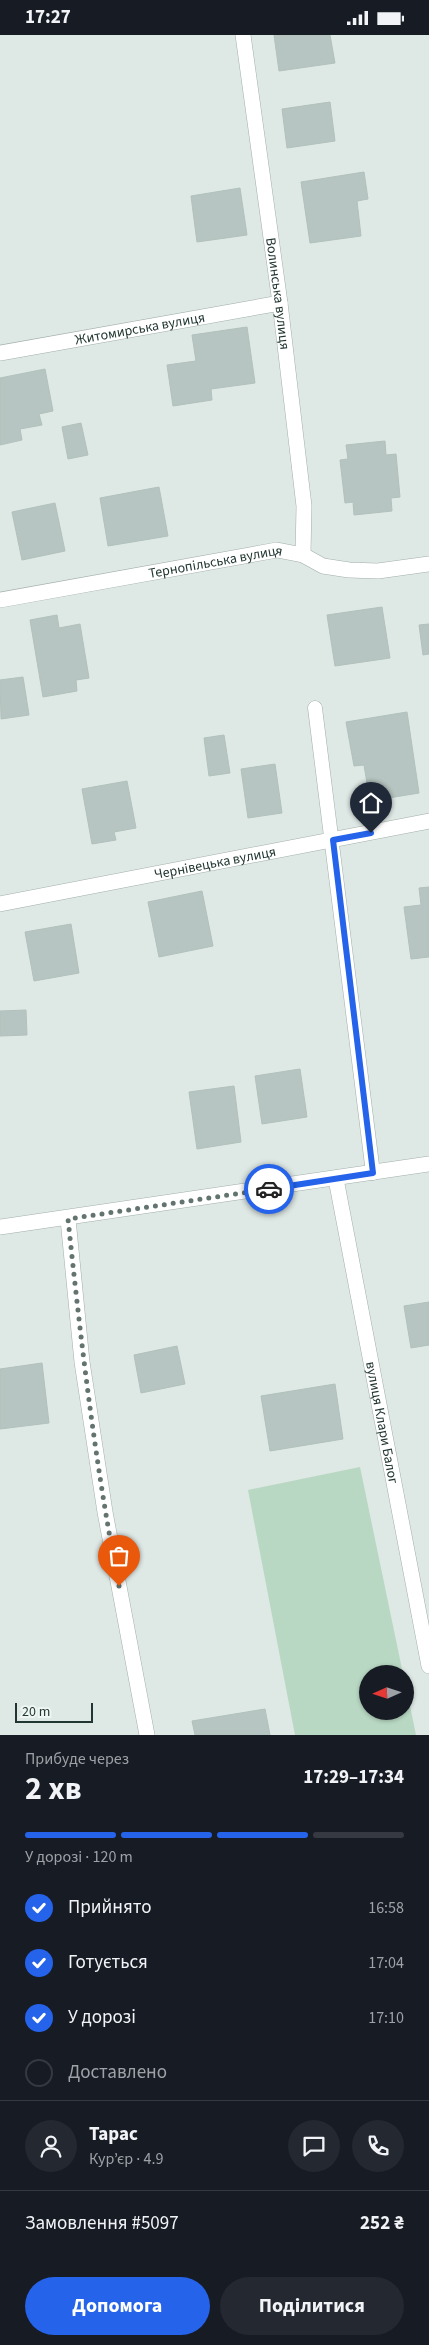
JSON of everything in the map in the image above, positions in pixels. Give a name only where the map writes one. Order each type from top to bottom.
[{"type":"street","name":"Волинська вулиця","points":[[243,35],[280,303],[304,506],[303,555]]},
{"type":"street","name":"Житомирська вулиця","points":[[0,353],[280,303]]},
{"type":"street","name":"Тернопільська вулиця","points":[[0,600],[277,551],[303,555],[324,566],[349,570],[378,571],[429,564]]},
{"type":"street","name":"Чернівецька вулиця","points":[[0,905],[429,821]]},
{"type":"street","points":[[0,1227],[68,1219],[429,1164]]},
{"type":"street","name":"вулиця Клари Балог","points":[[336,1179],[429,1666]]},
{"type":"street","points":[[68,1219],[82,1362],[103,1503],[147,1735]]},
{"type":"lane","points":[[315,708],[333,840],[373,1173]]},
{"type":"green space","points":[[360,1467],[401,1665],[359,1665],[359,1720],[413,1720],[416,1735],[295,1735],[248,1490]]},
{"type":"building","points":[[274,35],[330,35],[335,63],[279,71]]},
{"type":"building","points":[[330,102],[335,141],[287,148],[282,109]]},
{"type":"building","points":[[364,172],[368,199],[357,201],[361,236],[310,243],[301,182]]},
{"type":"building","points":[[240,188],[247,235],[197,242],[191,196]]},
{"type":"building","points":[[247,327],[255,383],[211,389],[212,400],[173,406],[167,365],[196,361],[192,335]]},
{"type":"building","points":[[45,369],[53,411],[39,414],[42,425],[20,429],[22,440],[0,445],[0,378]]},
{"type":"building","points":[[81,423],[88,455],[68,459],[62,427]]},
{"type":"building","points":[[385,441],[386,455],[396,454],[400,497],[391,498],[392,511],[354,515],[353,502],[345,503],[340,460],[348,459],[346,445]]},
{"type":"building","points":[[159,487],[168,536],[108,546],[100,498]]},
{"type":"building","points":[[55,503],[65,551],[22,560],[12,512]]},
{"type":"building","points":[[382,607],[390,658],[335,666],[327,615]]},
{"type":"building","points":[[57,615],[59,628],[80,624],[89,678],[76,680],[77,691],[43,697],[30,620]]},
{"type":"building","points":[[429,624],[429,654],[423,655],[419,625]]},
{"type":"building","points":[[23,677],[29,715],[1,719],[0,680]]},
{"type":"building","points":[[407,712],[419,793],[370,801],[364,765],[354,766],[346,722]]},
{"type":"building","points":[[224,735],[230,773],[209,776],[204,738]]},
{"type":"building","points":[[275,764],[282,813],[248,818],[241,769]]},
{"type":"building","points":[[127,781],[136,828],[114,832],[116,840],[92,844],[82,789]]},
{"type":"building","points":[[429,887],[429,957],[411,959],[404,907],[421,905],[419,888]]},
{"type":"building","points":[[202,891],[213,946],[159,957],[148,902]]},
{"type":"building","points":[[71,924],[79,973],[34,981],[25,932]]},
{"type":"building","points":[[26,1010],[27,1035],[0,1036],[0,1011]]},
{"type":"building","points":[[300,1069],[307,1117],[262,1124],[255,1076]]},
{"type":"building","points":[[234,1086],[241,1142],[197,1149],[189,1092]]},
{"type":"building","points":[[429,1302],[429,1345],[411,1348],[404,1306]]},
{"type":"building","points":[[177,1346],[185,1384],[141,1393],[134,1355]]},
{"type":"building","points":[[42,1363],[49,1423],[0,1429],[0,1369]]},
{"type":"building","points":[[335,1384],[343,1439],[270,1451],[261,1396]]},
{"type":"building","points":[[265,1709],[270,1735],[195,1735],[192,1721]]},
{"type":"way so far","points":[[119,1586],[105,1512],[82,1362],[68,1219],[269,1189]]},
{"type":"route","points":[[269,1189],[373,1173],[333,840],[371,833]]}]
